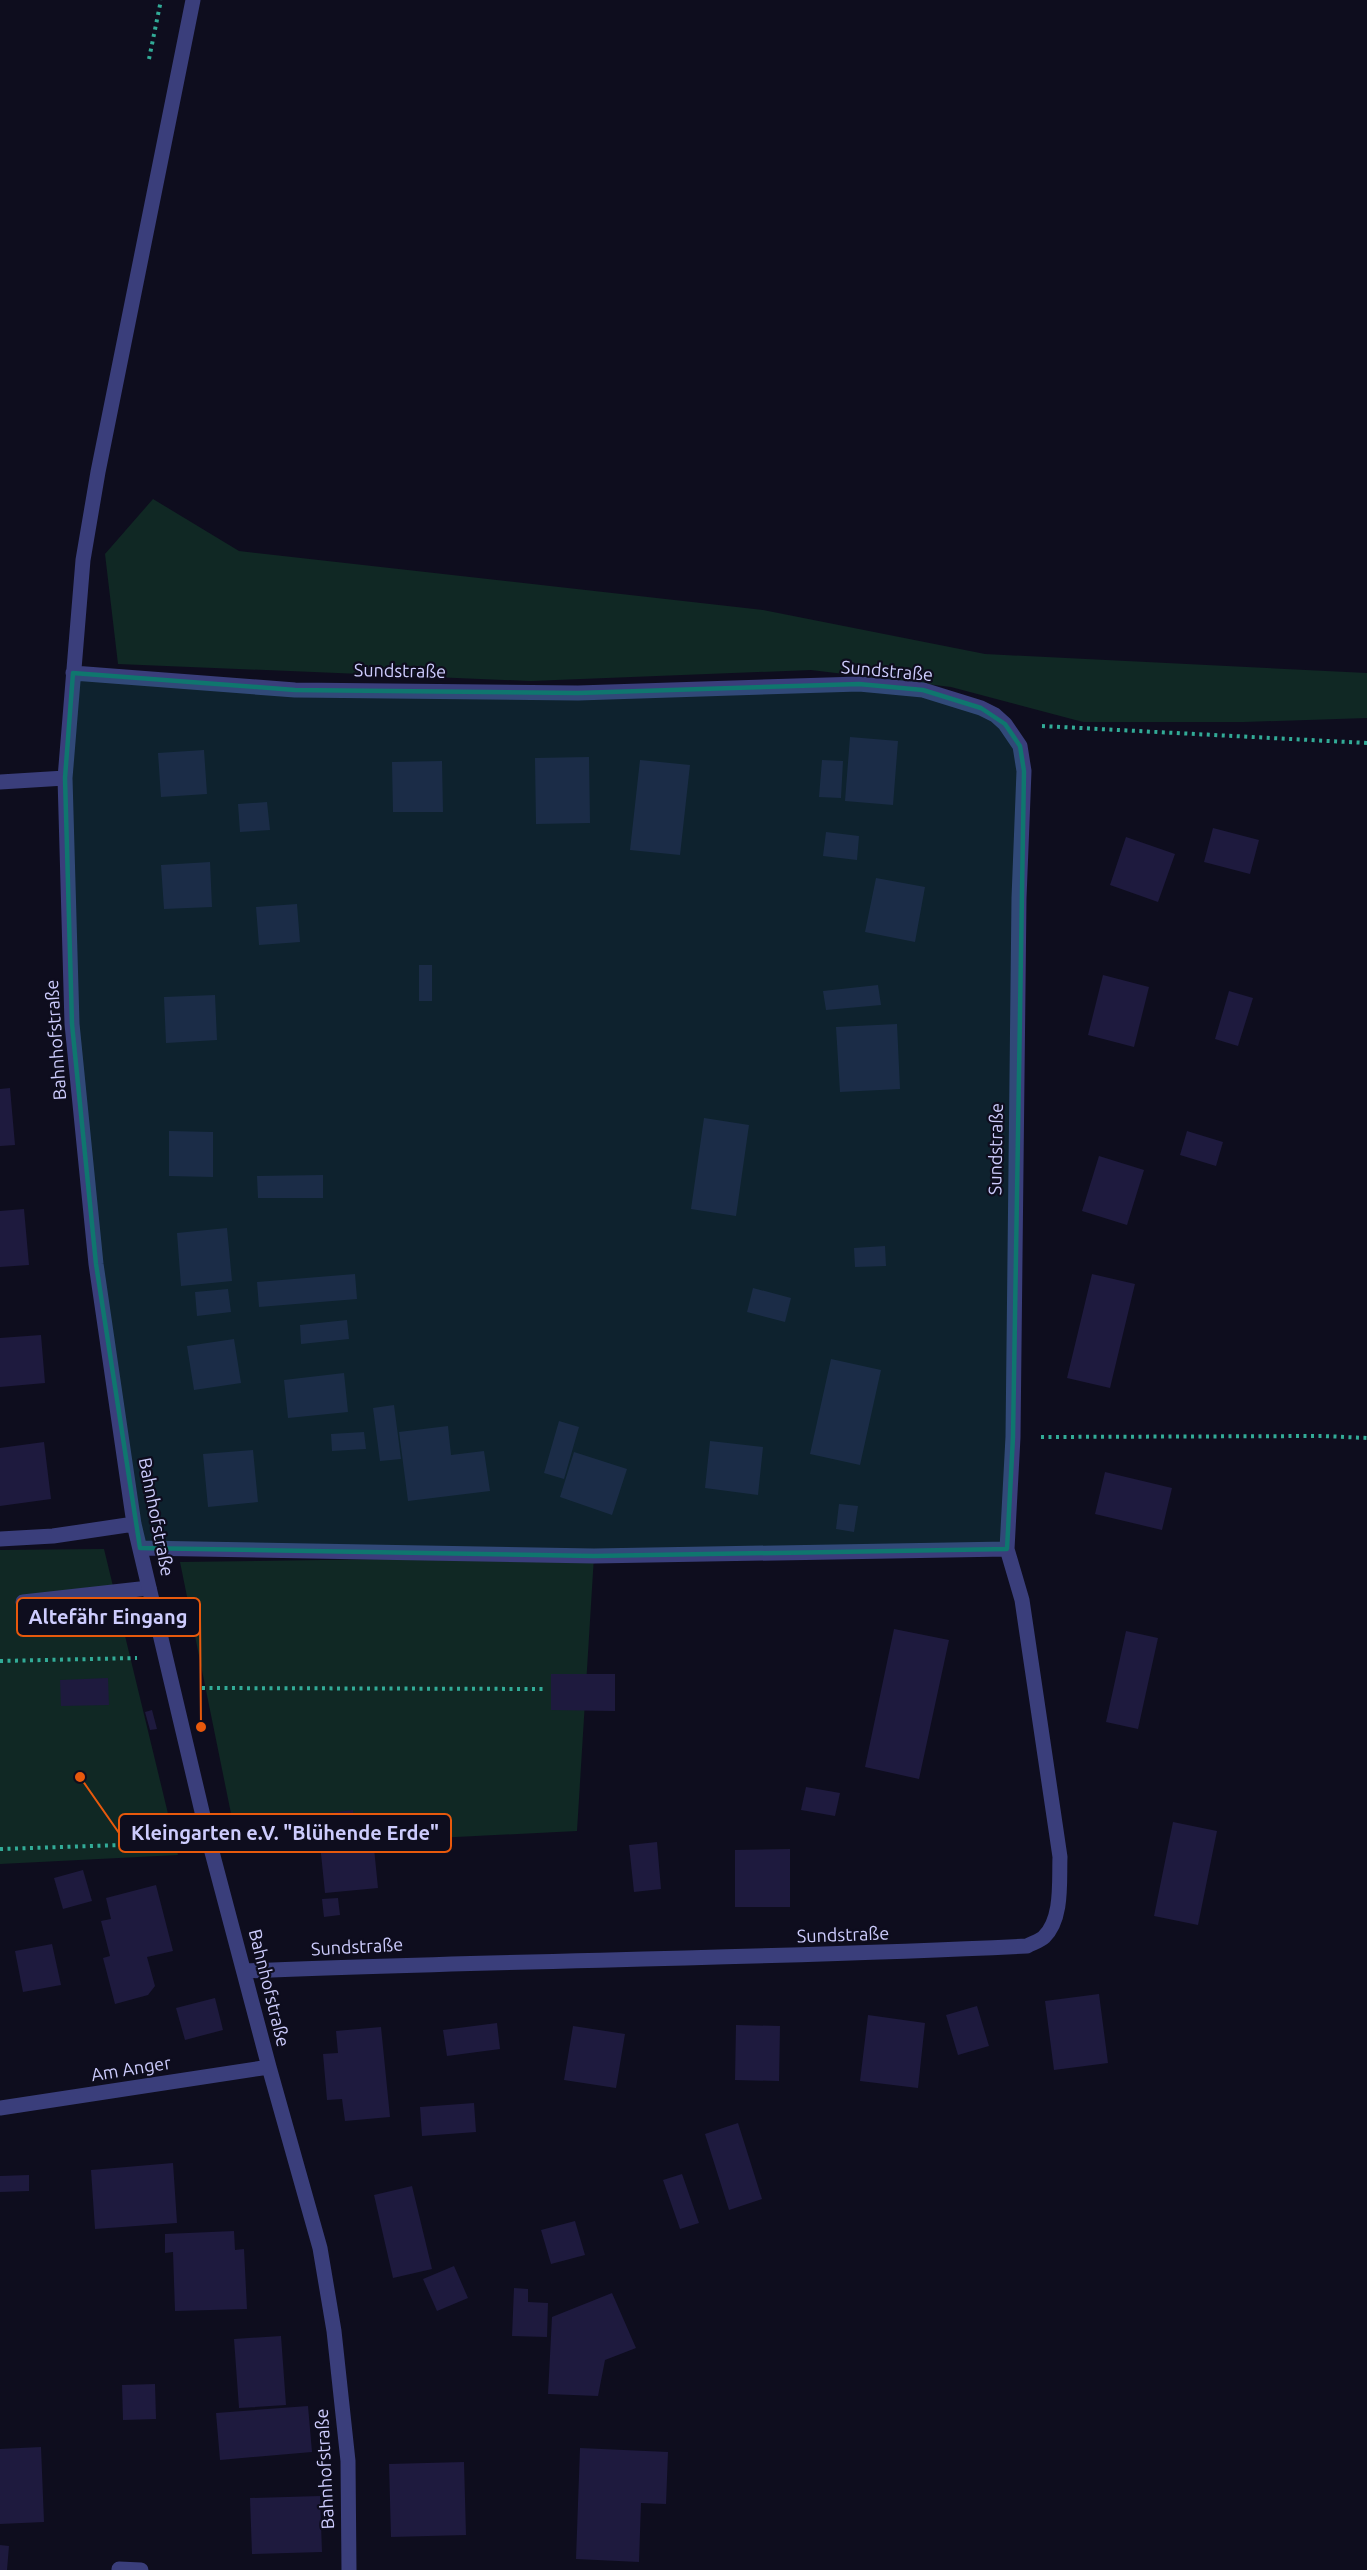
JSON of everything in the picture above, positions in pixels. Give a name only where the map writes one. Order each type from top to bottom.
[{"type":"street","name":"Bahnhofstraße","points":[[193,0],[100,461],[83,560],[65,778],[73,1036],[96,1264],[134,1524],[208,1837],[320,2248],[334,2331],[348,2462],[349,2570]]},
{"type":"street","name":"Sundstraße","points":[[73,673],[295,690],[578,693],[859,684],[923,690],[981,708],[995,715],[1005,724],[1020,746],[1024,771],[1019,898],[1013,1437],[1007,1549],[1022,1599],[1060,1857],[1058,1898],[1052,1926],[1043,1938],[1027,1946],[876,1954],[414,1964],[245,1971]]},
{"type":"street","points":[[0,782],[65,778]]},
{"type":"street","points":[[0,1539],[53,1536],[134,1524]]},
{"type":"street","points":[[140,1548],[594,1556],[1007,1549]]},
{"type":"street","points":[[23,1602],[149,1588]]},
{"type":"street","name":"Am Anger","points":[[0,2108],[269,2067]]},
{"type":"street","points":[[119,2569],[141,2570]]},
{"type":"path","points":[[1005,724],[1367,743]]},
{"type":"path","points":[[1013,1437],[1367,1438]]},
{"type":"path","points":[[0,1661],[124,1659],[165,1655]]},
{"type":"path","points":[[172,1688],[546,1689]]},
{"type":"path","points":[[0,1850],[176,1844],[208,1837]]},
{"type":"highlighted area","points":[[73,673],[295,690],[578,693],[859,684],[923,690],[981,708],[1005,724],[1020,746],[1024,771],[1013,1437],[1007,1549],[594,1556],[140,1548],[96,1264],[72,1024],[65,778]]},
{"type":"green space","points":[[153,499],[239,551],[763,610],[985,654],[1367,673],[1367,718],[1244,722],[1083,722],[951,687],[811,670],[531,681],[118,664],[105,554]]},
{"type":"green space","points":[[104,1549],[178,1855],[0,1864],[0,1550]]},
{"type":"green space","points":[[594,1556],[577,1831],[238,1848],[180,1562]]},
{"type":"building","points":[[850,737],[898,741],[893,805],[845,801]]},
{"type":"building","points":[[204,750],[207,794],[161,797],[158,753]]},
{"type":"building","points":[[589,757],[590,823],[536,824],[535,758]]},
{"type":"building","points":[[640,760],[690,765],[680,855],[630,850]]},
{"type":"building","points":[[822,760],[843,761],[841,798],[819,797]]},
{"type":"building","points":[[442,761],[443,812],[393,812],[392,762]]},
{"type":"building","points":[[267,802],[270,830],[240,832],[238,804]]},
{"type":"building","points":[[1213,828],[1259,840],[1250,874],[1204,862]]},
{"type":"building","points":[[826,832],[859,836],[857,860],[823,856]]},
{"type":"building","points":[[1126,837],[1175,854],[1158,902],[1110,885]]},
{"type":"building","points":[[210,862],[212,907],[164,909],[161,865]]},
{"type":"building","points":[[876,878],[925,887],[915,942],[865,932]]},
{"type":"building","points":[[297,904],[300,942],[259,945],[256,907]]},
{"type":"building","points":[[419,965],[432,965],[432,1001],[419,1001]]},
{"type":"building","points":[[1103,975],[1149,987],[1134,1047],[1088,1035]]},
{"type":"building","points":[[878,985],[881,1005],[826,1010],[823,991]]},
{"type":"building","points":[[1229,991],[1253,998],[1238,1046],[1215,1039]]},
{"type":"building","points":[[215,995],[217,1040],[166,1043],[164,997]]},
{"type":"building","points":[[897,1024],[900,1089],[840,1092],[836,1027]]},
{"type":"building","points":[[10,1088],[15,1145],[0,1146],[0,1089]]},
{"type":"building","points":[[704,1118],[749,1125],[736,1216],[691,1209]]},
{"type":"building","points":[[169,1131],[213,1132],[213,1177],[169,1176]]},
{"type":"building","points":[[1187,1131],[1223,1142],[1216,1166],[1180,1155]]},
{"type":"building","points":[[1099,1156],[1144,1170],[1127,1225],[1082,1211]]},
{"type":"building","points":[[323,1175],[323,1198],[258,1198],[257,1176]]},
{"type":"building","points":[[24,1209],[29,1265],[0,1267],[0,1211]]},
{"type":"building","points":[[227,1228],[232,1281],[181,1286],[177,1233]]},
{"type":"building","points":[[885,1246],[886,1266],[855,1267],[854,1248]]},
{"type":"building","points":[[355,1274],[357,1299],[259,1307],[257,1282]]},
{"type":"building","points":[[1092,1274],[1135,1284],[1110,1388],[1067,1378]]},
{"type":"building","points":[[753,1288],[791,1298],[785,1322],[747,1312]]},
{"type":"building","points":[[228,1289],[231,1312],[197,1316],[195,1292]]},
{"type":"building","points":[[347,1320],[349,1339],[301,1344],[300,1325]]},
{"type":"building","points":[[41,1335],[45,1383],[0,1387],[0,1338]]},
{"type":"building","points":[[234,1339],[241,1383],[194,1390],[187,1346]]},
{"type":"building","points":[[831,1359],[881,1370],[860,1465],[810,1454]]},
{"type":"building","points":[[344,1373],[348,1412],[288,1418],[284,1380]]},
{"type":"building","points":[[394,1405],[401,1459],[380,1461],[373,1408]]},
{"type":"building","points":[[559,1421],[579,1427],[564,1479],[544,1473]]},
{"type":"building","points":[[448,1426],[451,1455],[484,1451],[490,1491],[408,1501],[399,1432]]},
{"type":"building","points":[[364,1432],[366,1449],[332,1451],[331,1434]]},
{"type":"building","points":[[710,1441],[763,1447],[758,1495],[705,1488]]},
{"type":"building","points":[[44,1442],[51,1499],[0,1506],[0,1448]]},
{"type":"building","points":[[253,1450],[258,1502],[208,1507],[203,1454]]},
{"type":"building","points":[[574,1452],[627,1469],[612,1515],[560,1497]]},
{"type":"building","points":[[1105,1472],[1172,1488],[1162,1530],[1095,1514]]},
{"type":"building","points":[[839,1504],[858,1506],[854,1532],[836,1529]]},
{"type":"building","points":[[894,1629],[949,1640],[919,1779],[865,1767]]},
{"type":"building","points":[[1126,1631],[1158,1638],[1138,1729],[1106,1722]]},
{"type":"building","points":[[551,1674],[615,1674],[615,1711],[551,1710]]},
{"type":"building","points":[[108,1678],[109,1705],[61,1706],[60,1680]]},
{"type":"building","points":[[152,1710],[157,1729],[150,1730],[145,1712]]},
{"type":"building","points":[[806,1787],[840,1793],[835,1816],[801,1810]]},
{"type":"building","points":[[353,1810],[356,1834],[308,1841],[305,1816]]},
{"type":"building","points":[[1173,1822],[1217,1831],[1198,1925],[1154,1916]]},
{"type":"building","points":[[373,1838],[378,1888],[325,1893],[320,1844]]},
{"type":"building","points":[[657,1842],[661,1889],[634,1892],[629,1845]]},
{"type":"building","points":[[790,1849],[790,1907],[735,1907],[735,1850]]},
{"type":"building","points":[[83,1870],[92,1901],[63,1909],[54,1878]]},
{"type":"building","points":[[156,1885],[173,1951],[147,1957],[155,1986],[148,1995],[115,2004],[103,1958],[110,1956],[101,1921],[111,1919],[106,1898]]},
{"type":"building","points":[[338,1898],[340,1915],[324,1917],[322,1899]]},
{"type":"building","points":[[52,1944],[61,1985],[23,1992],[15,1951]]},
{"type":"building","points":[[1099,1994],[1108,2063],[1054,2070],[1045,2001]]},
{"type":"building","points":[[215,1998],[223,2030],[185,2040],[176,2008]]},
{"type":"building","points":[[977,2006],[989,2046],[958,2055],[946,2015]]},
{"type":"building","points":[[868,2015],[925,2023],[918,2088],[860,2081]]},
{"type":"building","points":[[497,2023],[500,2049],[447,2056],[443,2030]]},
{"type":"building","points":[[736,2025],[780,2026],[779,2081],[735,2080]]},
{"type":"building","points":[[573,2026],[625,2034],[616,2088],[564,2080]]},
{"type":"building","points":[[381,2027],[390,2117],[345,2121],[342,2099],[327,2100],[323,2054],[338,2053],[336,2031]]},
{"type":"building","points":[[474,2103],[476,2132],[422,2136],[420,2107]]},
{"type":"building","points":[[738,2123],[762,2199],[729,2210],[705,2134]]},
{"type":"building","points":[[173,2163],[177,2223],[95,2229],[91,2170]]},
{"type":"building","points":[[682,2174],[699,2223],[680,2229],[663,2180]]},
{"type":"building","points":[[29,2175],[29,2191],[0,2192],[0,2176]]},
{"type":"building","points":[[412,2186],[432,2269],[393,2278],[374,2195]]},
{"type":"building","points":[[575,2221],[585,2255],[551,2264],[541,2230]]},
{"type":"building","points":[[234,2231],[235,2250],[244,2249],[247,2309],[175,2311],[173,2252],[165,2253],[165,2234]]},
{"type":"building","points":[[454,2266],[468,2298],[437,2311],[423,2279]]},
{"type":"building","points":[[514,2288],[528,2289],[528,2302],[548,2303],[547,2337],[512,2336]]},
{"type":"building","points":[[612,2293],[636,2348],[605,2360],[598,2396],[548,2394],[552,2317]]},
{"type":"building","points":[[281,2336],[286,2405],[239,2408],[234,2339]]},
{"type":"building","points":[[155,2384],[156,2419],[123,2420],[122,2385]]},
{"type":"building","points":[[308,2406],[312,2452],[220,2460],[216,2413]]},
{"type":"building","points":[[41,2447],[44,2522],[0,2524],[0,2449]]},
{"type":"building","points":[[580,2448],[668,2452],[666,2504],[641,2503],[639,2562],[576,2559]]},
{"type":"building","points":[[464,2462],[466,2535],[391,2537],[389,2464]]},
{"type":"building","points":[[320,2496],[322,2552],[252,2554],[250,2498]]},
{"type":"building","points":[[0,2545],[9,2546],[7,2570],[0,2570]]},
{"type":"place","name":"Altefähr Eingang","points":[[201,1727]]},
{"type":"place","name":"Kleingarten e.V. \"Blühende Erde\"","points":[[80,1777]]}]
